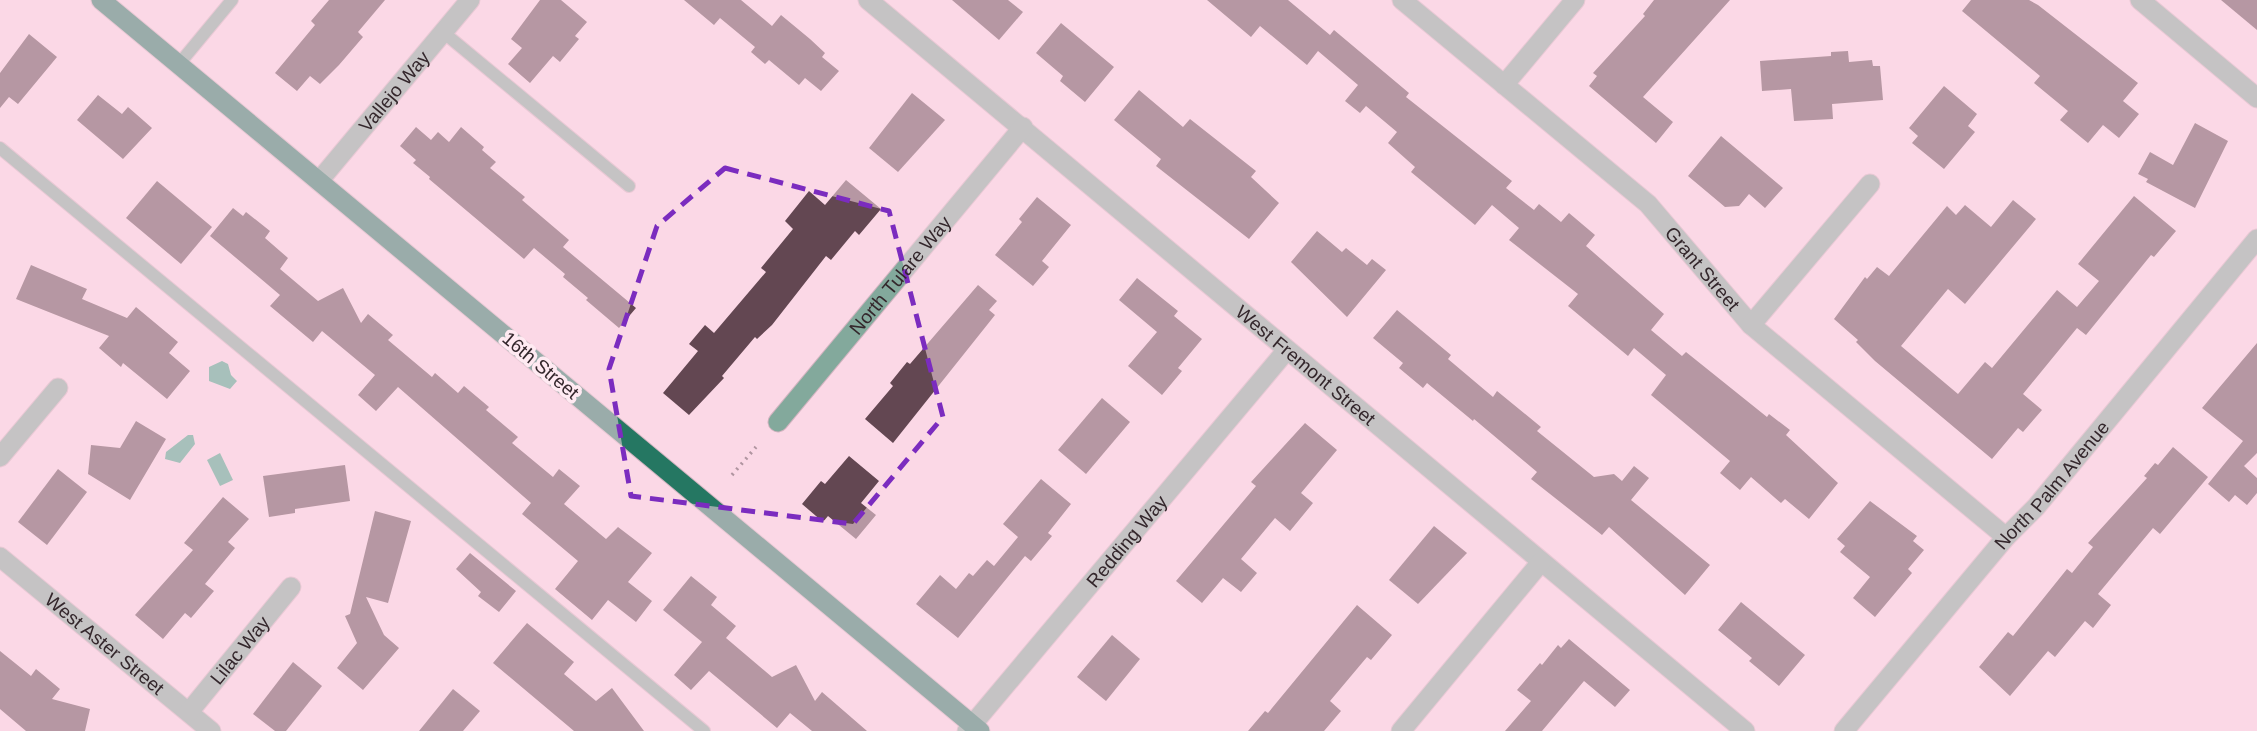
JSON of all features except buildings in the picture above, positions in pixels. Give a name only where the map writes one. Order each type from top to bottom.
[{"type":"main road","name":"16th Street","points":[[101,0],[974,729]]},
{"type":"street","name":"Vallejo Way","points":[[319,181],[470,0]]},
{"type":"street","name":"West Fremont Street","points":[[868,0],[1745,731]]},
{"type":"street","name":"Grant Street","points":[[1402,0],[1648,204],[1751,326],[2006,537]]},
{"type":"street","points":[[1504,85],[1574,0]]},
{"type":"street","points":[[2140,0],[2257,98]]},
{"type":"street","name":"North Tulare Way","points":[[778,422],[1023,127]]},
{"type":"street","points":[[1751,326],[1870,184]]},
{"type":"street","name":"North Palm Avenue","points":[[1844,731],[2006,537],[2036,507],[2257,239]]},
{"type":"street","name":"Redding Way","points":[[974,729],[1286,351]]},
{"type":"street","points":[[0,457],[58,388]]},
{"type":"street","name":"West Aster Street","points":[[0,557],[211,731]]},
{"type":"street","points":[[1401,731],[1541,562]]},
{"type":"street","name":"Lilac Way","points":[[189,712],[291,587]]},
{"type":"lane","points":[[179,64],[232,0]]},
{"type":"lane","points":[[443,32],[629,186]]},
{"type":"lane","points":[[0,148],[704,731]]},
{"type":"path","points":[[732,475],[756,447]]},
{"type":"highlighted area","points":[[725,168],[889,211],[943,417],[853,524],[631,496],[609,369],[657,226]]},
{"type":"shaded area","points":[[222,361],[228,364],[231,375],[237,381],[230,389],[209,381],[209,367]]},
{"type":"shaded area","points":[[188,435],[193,435],[195,444],[180,463],[165,459],[166,452]]},
{"type":"shaded area","points":[[220,453],[233,480],[220,486],[207,460]]}]
